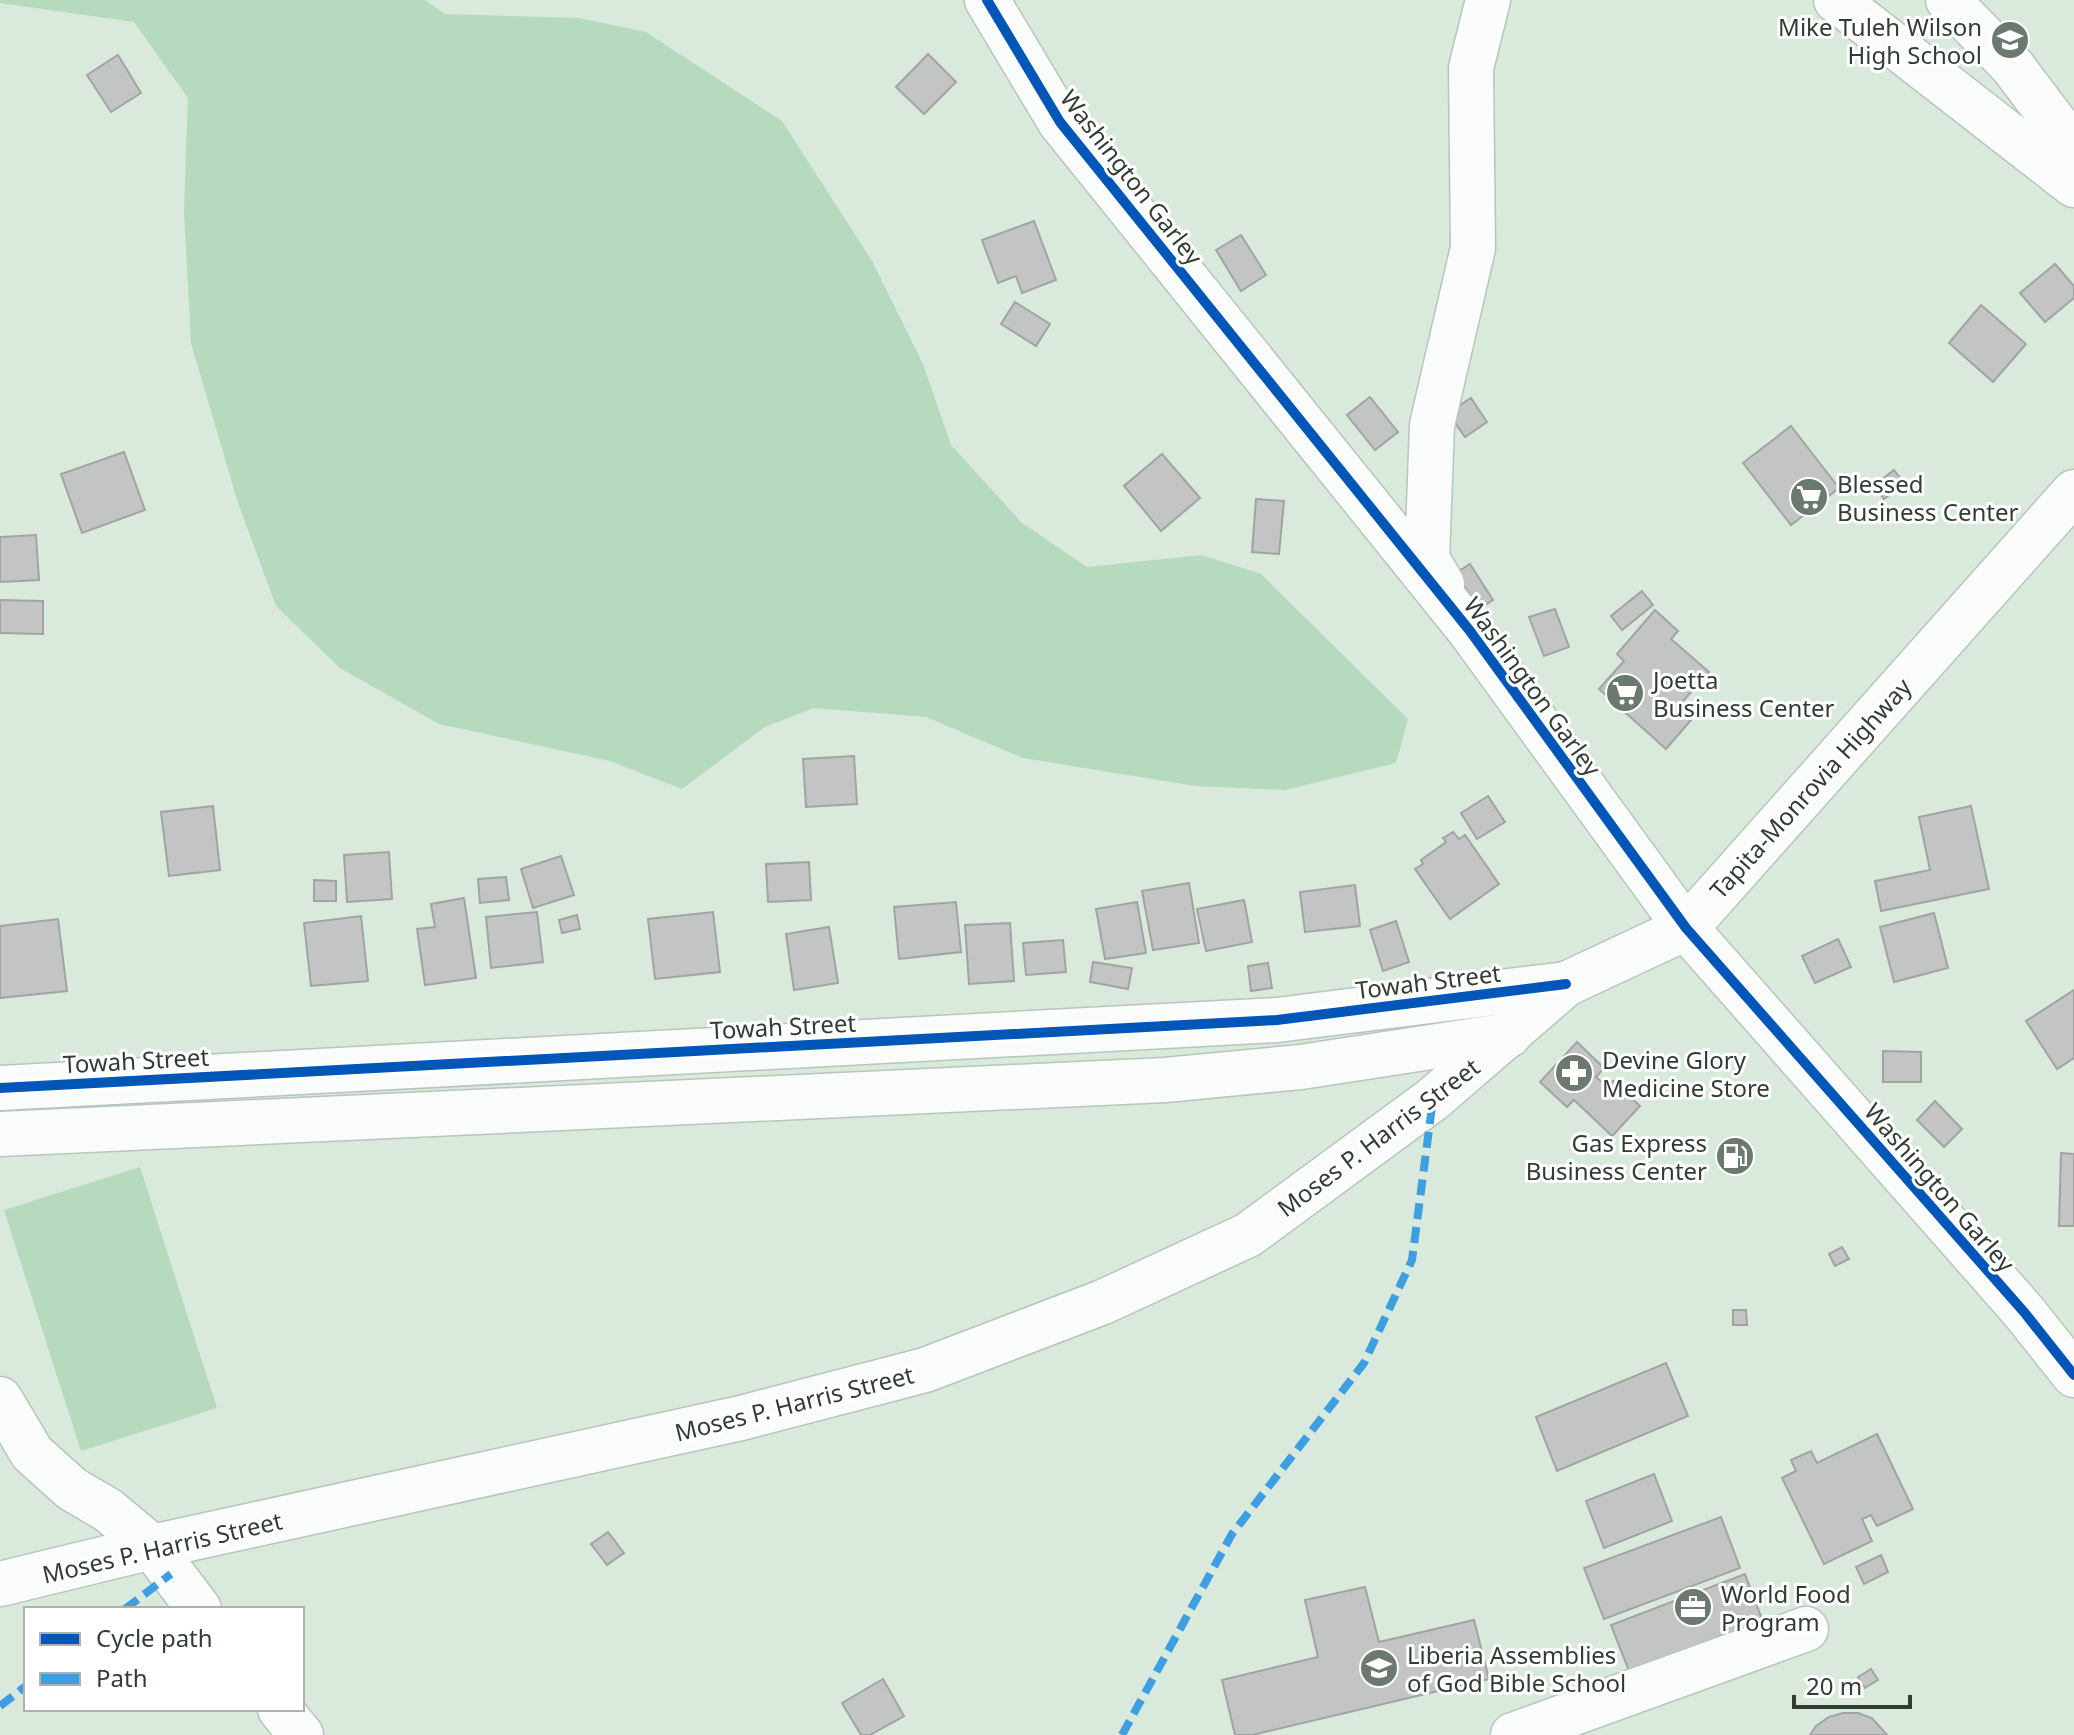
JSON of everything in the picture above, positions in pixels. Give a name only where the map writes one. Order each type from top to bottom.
[{"type":"main road","name":"Washington Garley","points":[[987,0],[1060,122],[1470,631],[1686,928],[2024,1312],[2074,1375]]},
{"type":"main road","points":[[1470,631],[1427,559],[1427,544],[1432,425],[1473,248],[1471,68],[1488,0]]},
{"type":"main road","points":[[1836,0],[2074,185]]},
{"type":"main road","points":[[1948,0],[2013,67],[2074,148]]},
{"type":"main road","name":"Tapita-Monrovia Highway","points":[[1509,1035],[1566,984],[1686,928],[2074,492]]},
{"type":"main road","name":"Towah Street","points":[[0,1088],[1277,1020],[1566,984]]},
{"type":"main road","points":[[0,1134],[1165,1080],[1301,1067],[1509,1035]]},
{"type":"main road","name":"Moses P. Harris Street","points":[[0,1584],[152,1547],[725,1422],[925,1370],[1103,1302],[1248,1235],[1433,1099],[1509,1035]]},
{"type":"main road","points":[[0,1399],[32,1453],[72,1489],[108,1510],[152,1547],[197,1607]]},
{"type":"main road","points":[[1513,1735],[1806,1629]]},
{"type":"main road","points":[[282,1711],[301,1735]]},
{"type":"green space","points":[[0,0],[425,0],[445,14],[579,18],[646,32],[782,121],[872,261],[923,364],[951,445],[1022,523],[1087,567],[1202,555],[1261,574],[1408,719],[1396,763],[1285,790],[1196,786],[1023,758],[926,717],[814,708],[765,727],[682,789],[610,761],[439,724],[340,668],[276,606],[238,503],[191,343],[184,212],[188,98],[134,22],[0,3]]},
{"type":"green space","points":[[140,1167],[217,1408],[81,1451],[4,1210]]},
{"type":"building","points":[[928,54],[956,82],[924,114],[896,87]]},
{"type":"building","points":[[118,55],[141,93],[111,112],[87,75]]},
{"type":"building","points":[[1034,221],[1056,280],[1022,293],[1016,276],[998,283],[982,240]]},
{"type":"building","points":[[1241,235],[1266,275],[1241,291],[1216,250]]},
{"type":"building","points":[[2055,264],[2074,286],[2074,298],[2045,322],[2020,293]]},
{"type":"building","points":[[1015,302],[1050,324],[1036,346],[1001,324]]},
{"type":"building","points":[[1981,305],[2026,344],[1993,382],[1949,343]]},
{"type":"building","points":[[1370,397],[1398,432],[1375,450],[1347,415]]},
{"type":"building","points":[[1471,398],[1487,422],[1465,437],[1448,413]]},
{"type":"building","points":[[1791,426],[1839,488],[1791,525],[1743,463]]},
{"type":"building","points":[[124,452],[145,510],[82,533],[61,474]]},
{"type":"building","points":[[1162,454],[1200,498],[1161,531],[1124,486]]},
{"type":"building","points":[[1894,470],[1904,483],[1884,499],[1874,486]]},
{"type":"building","points":[[1256,499],[1284,501],[1279,554],[1252,552]]},
{"type":"building","points":[[36,535],[39,580],[0,582],[0,537]]},
{"type":"building","points":[[1470,564],[1493,600],[1479,609],[1456,573]]},
{"type":"building","points":[[1642,591],[1653,605],[1622,630],[1611,616]]},
{"type":"building","points":[[0,600],[43,601],[43,634],[0,633]]},
{"type":"building","points":[[1555,609],[1569,647],[1544,656],[1529,617]]},
{"type":"building","points":[[1655,610],[1678,631],[1671,639],[1709,672],[1677,708],[1691,720],[1666,749],[1599,689],[1624,661],[1617,654]]},
{"type":"building","points":[[854,756],[857,804],[806,807],[803,759]]},
{"type":"building","points":[[1488,796],[1505,822],[1477,839],[1461,813]]},
{"type":"building","points":[[213,806],[220,870],[169,876],[161,812]]},
{"type":"building","points":[[1971,806],[1989,889],[1881,911],[1875,881],[1930,870],[1919,817]]},
{"type":"building","points":[[1453,832],[1459,839],[1465,835],[1499,884],[1450,919],[1415,869],[1423,864],[1421,860],[1446,842],[1443,838]]},
{"type":"building","points":[[389,852],[392,899],[347,902],[344,855]]},
{"type":"building","points":[[561,856],[574,895],[533,908],[521,869]]},
{"type":"building","points":[[809,862],[811,900],[768,902],[766,864]]},
{"type":"building","points":[[506,877],[509,900],[480,903],[478,879]]},
{"type":"building","points":[[314,880],[336,881],[336,901],[314,901]]},
{"type":"building","points":[[1189,883],[1199,943],[1153,950],[1142,891]]},
{"type":"building","points":[[1355,885],[1360,926],[1305,932],[1300,892]]},
{"type":"building","points":[[464,898],[476,978],[425,985],[417,929],[435,927],[431,904]]},
{"type":"building","points":[[1244,900],[1252,942],[1206,951],[1197,909]]},
{"type":"building","points":[[956,902],[961,952],[899,959],[894,907]]},
{"type":"building","points":[[1137,902],[1146,953],[1105,959],[1096,909]]},
{"type":"building","points":[[537,912],[543,962],[491,968],[486,917]]},
{"type":"building","points":[[713,912],[720,972],[655,979],[648,919]]},
{"type":"building","points":[[1934,913],[1948,968],[1894,982],[1880,927]]},
{"type":"building","points":[[577,915],[580,929],[562,933],[559,920]]},
{"type":"building","points":[[361,916],[368,981],[311,986],[304,923]]},
{"type":"building","points":[[58,919],[67,991],[0,998],[0,926]]},
{"type":"building","points":[[1396,921],[1409,962],[1383,971],[1370,930]]},
{"type":"building","points":[[1010,923],[1014,981],[969,984],[965,925]]},
{"type":"building","points":[[829,927],[838,983],[794,990],[786,934]]},
{"type":"building","points":[[1838,939],[1851,967],[1815,983],[1802,956]]},
{"type":"building","points":[[1063,940],[1066,972],[1026,975],[1023,943]]},
{"type":"building","points":[[1093,962],[1132,968],[1128,989],[1090,982]]},
{"type":"building","points":[[1268,963],[1272,988],[1251,991],[1248,966]]},
{"type":"building","points":[[2074,990],[2074,1058],[2057,1069],[2026,1021]]},
{"type":"building","points":[[1577,1042],[1604,1068],[1596,1077],[1608,1087],[1613,1081],[1640,1106],[1612,1136],[1574,1100],[1567,1107],[1540,1082]]},
{"type":"building","points":[[1883,1051],[1921,1052],[1921,1082],[1883,1082]]},
{"type":"building","points":[[1935,1101],[1962,1129],[1944,1147],[1917,1120]]},
{"type":"building","points":[[2061,1153],[2074,1154],[2074,1226],[2059,1226]]},
{"type":"building","points":[[1842,1247],[1849,1259],[1835,1266],[1829,1254]]},
{"type":"building","points":[[1733,1310],[1746,1310],[1747,1325],[1733,1325]]},
{"type":"building","points":[[1666,1363],[1688,1416],[1557,1471],[1536,1417]]},
{"type":"building","points":[[1877,1434],[1913,1509],[1877,1526],[1871,1515],[1862,1519],[1872,1541],[1824,1564],[1782,1478],[1796,1471],[1791,1460],[1811,1451],[1817,1463]]},
{"type":"building","points":[[1654,1474],[1672,1521],[1604,1548],[1586,1501]]},
{"type":"building","points":[[1721,1517],[1740,1568],[1604,1619],[1584,1568]]},
{"type":"building","points":[[608,1532],[624,1553],[607,1565],[591,1544]]},
{"type":"building","points":[[1881,1555],[1888,1572],[1864,1584],[1856,1567]]},
{"type":"building","points":[[1745,1574],[1766,1630],[1633,1681],[1611,1625]]},
{"type":"building","name":"Liberia Assemblies of God Bible School","points":[[1365,1587],[1379,1642],[1474,1620],[1489,1679],[1252,1735],[1235,1735],[1222,1680],[1318,1657],[1305,1600]]},
{"type":"building","points":[[1871,1669],[1878,1680],[1865,1688],[1858,1677]]},
{"type":"building","points":[[883,1679],[904,1716],[870,1735],[861,1735],[842,1703]]},
{"type":"building","points":[[1858,1713],[1872,1718],[1887,1735],[1810,1735],[1816,1726],[1829,1717]]},
{"type":"marked path","points":[[1122,1735],[1232,1534],[1364,1363],[1412,1260],[1433,1099]]},
{"type":"marked path","points":[[128,1607],[171,1574]]},
{"type":"marked path","points":[[0,1706],[24,1688]]},
{"type":"cycle path","points":[[987,0],[1060,122],[1470,631],[1686,928],[2024,1312],[2074,1375]]},
{"type":"cycle path","points":[[0,1088],[1277,1020],[1566,984]]},
{"type":"place","name":"Mike Tuleh Wilson High School","points":[[2010,40]]},
{"type":"place","name":"Blessed Business Center","points":[[1809,497]]},
{"type":"place","name":"Joetta Business Center","points":[[1625,693]]},
{"type":"place","name":"Devine Glory Medicine Store","points":[[1574,1073]]},
{"type":"place","name":"Gas Express Business Center","points":[[1735,1156]]},
{"type":"place","name":"World Food Program","points":[[1693,1607]]},
{"type":"place","name":"Liberia Assemblies of God Bible School","points":[[1379,1668]]}]
